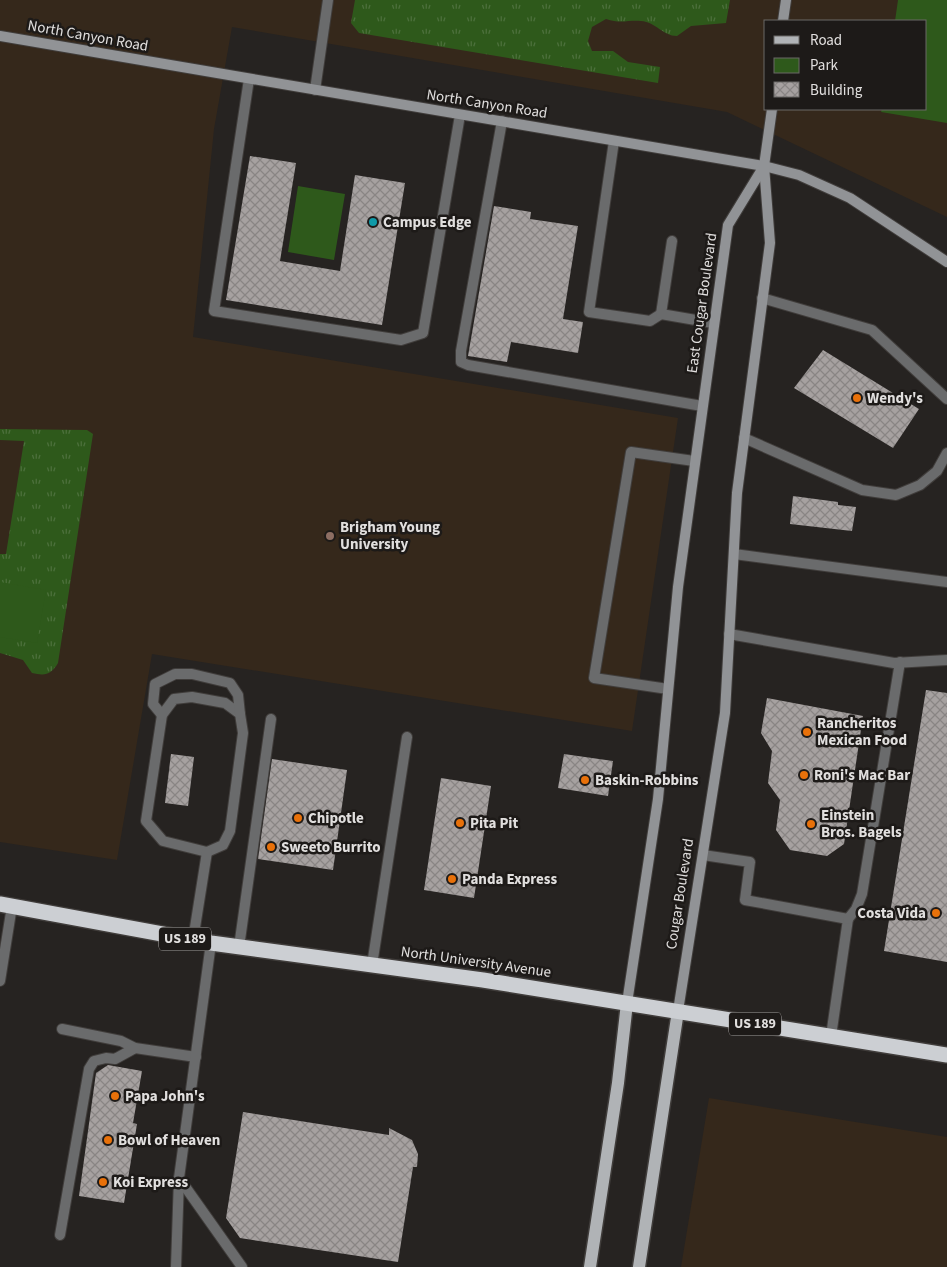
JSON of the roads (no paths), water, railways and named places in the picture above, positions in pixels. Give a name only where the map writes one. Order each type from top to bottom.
[{"type":"highway","name":"North University Avenue","points":[[6,905],[211,944],[483,980],[947,1055]]},
{"type":"main road","points":[[784,20],[786,0]]},
{"type":"main road","name":"North Canyon Road","points":[[0,36],[764,166],[799,175],[850,198],[947,262]]},
{"type":"main road","points":[[744,438],[770,242],[764,166],[772,110]]},
{"type":"main road","name":"East Cougar Boulevard","points":[[627,1003],[658,799],[678,587],[728,225],[764,166]]},
{"type":"main road","name":"Cougar Boulevard","points":[[639,1267],[725,713],[735,523],[744,438]]},
{"type":"main road","points":[[590,1267],[618,1083],[627,1003]]},
{"type":"lane","points":[[315,90],[328,0]]},
{"type":"lane","points":[[249,79],[214,311],[401,340],[423,333],[460,115]]},
{"type":"lane","points":[[502,121],[461,362],[468,365],[702,406]]},
{"type":"lane","points":[[614,141],[589,312],[650,322],[661,314],[672,241]]},
{"type":"lane","points":[[762,298],[872,330],[947,399]]},
{"type":"lane","points":[[661,314],[713,323]]},
{"type":"lane","points":[[744,438],[862,490],[896,495],[926,480],[937,471],[947,453]]},
{"type":"lane","points":[[668,689],[594,678],[631,452],[694,461]]},
{"type":"lane","points":[[734,554],[947,582]]},
{"type":"lane","points":[[729,634],[900,662],[947,660]]},
{"type":"lane","points":[[831,1036],[848,918],[856,909],[862,894],[900,662]]},
{"type":"lane","points":[[162,714],[153,704],[155,684],[175,674],[192,674],[230,683],[238,694],[243,733],[230,831],[223,846],[207,852],[163,840],[146,821],[162,714],[174,699],[192,697],[225,703],[240,714]]},
{"type":"lane","points":[[239,947],[271,719]]},
{"type":"lane","points":[[372,966],[408,737]]},
{"type":"lane","points":[[193,940],[207,852]]},
{"type":"lane","points":[[703,855],[750,862],[745,900],[848,918]]},
{"type":"lane","points":[[0,980],[6,905]]},
{"type":"lane","points":[[176,1267],[179,1178],[211,944]]},
{"type":"lane","points":[[62,1029],[120,1041],[135,1048],[196,1057]]},
{"type":"lane","points":[[60,1235],[89,1069],[94,1061],[106,1058],[115,1059],[135,1048]]},
{"type":"lane","points":[[179,1178],[242,1267]]},
{"type":"place","name":"Campus Edge","points":[[373,222]]},
{"type":"place","name":"Wendy's","points":[[857,398]]},
{"type":"place","name":"Brigham Young University","points":[[330,536]]},
{"type":"place","name":"Rancheritos Mexican Food","points":[[807,732]]},
{"type":"place","name":"Roni's Mac Bar","points":[[804,775]]},
{"type":"place","name":"Baskin-Robbins","points":[[585,780]]},
{"type":"place","name":"Chipotle","points":[[298,818]]},
{"type":"place","name":"Pita Pit","points":[[460,823]]},
{"type":"place","name":"Einstein Bros. Bagels","points":[[811,824]]},
{"type":"place","name":"Sweeto Burrito","points":[[271,847]]},
{"type":"place","name":"Panda Express","points":[[452,879]]},
{"type":"place","name":"Costa Vida","points":[[936,913]]},
{"type":"place","name":"Papa John's","points":[[115,1096]]},
{"type":"place","name":"Bowl of Heaven","points":[[108,1140]]},
{"type":"place","name":"Koi Express","points":[[103,1182]]}]
